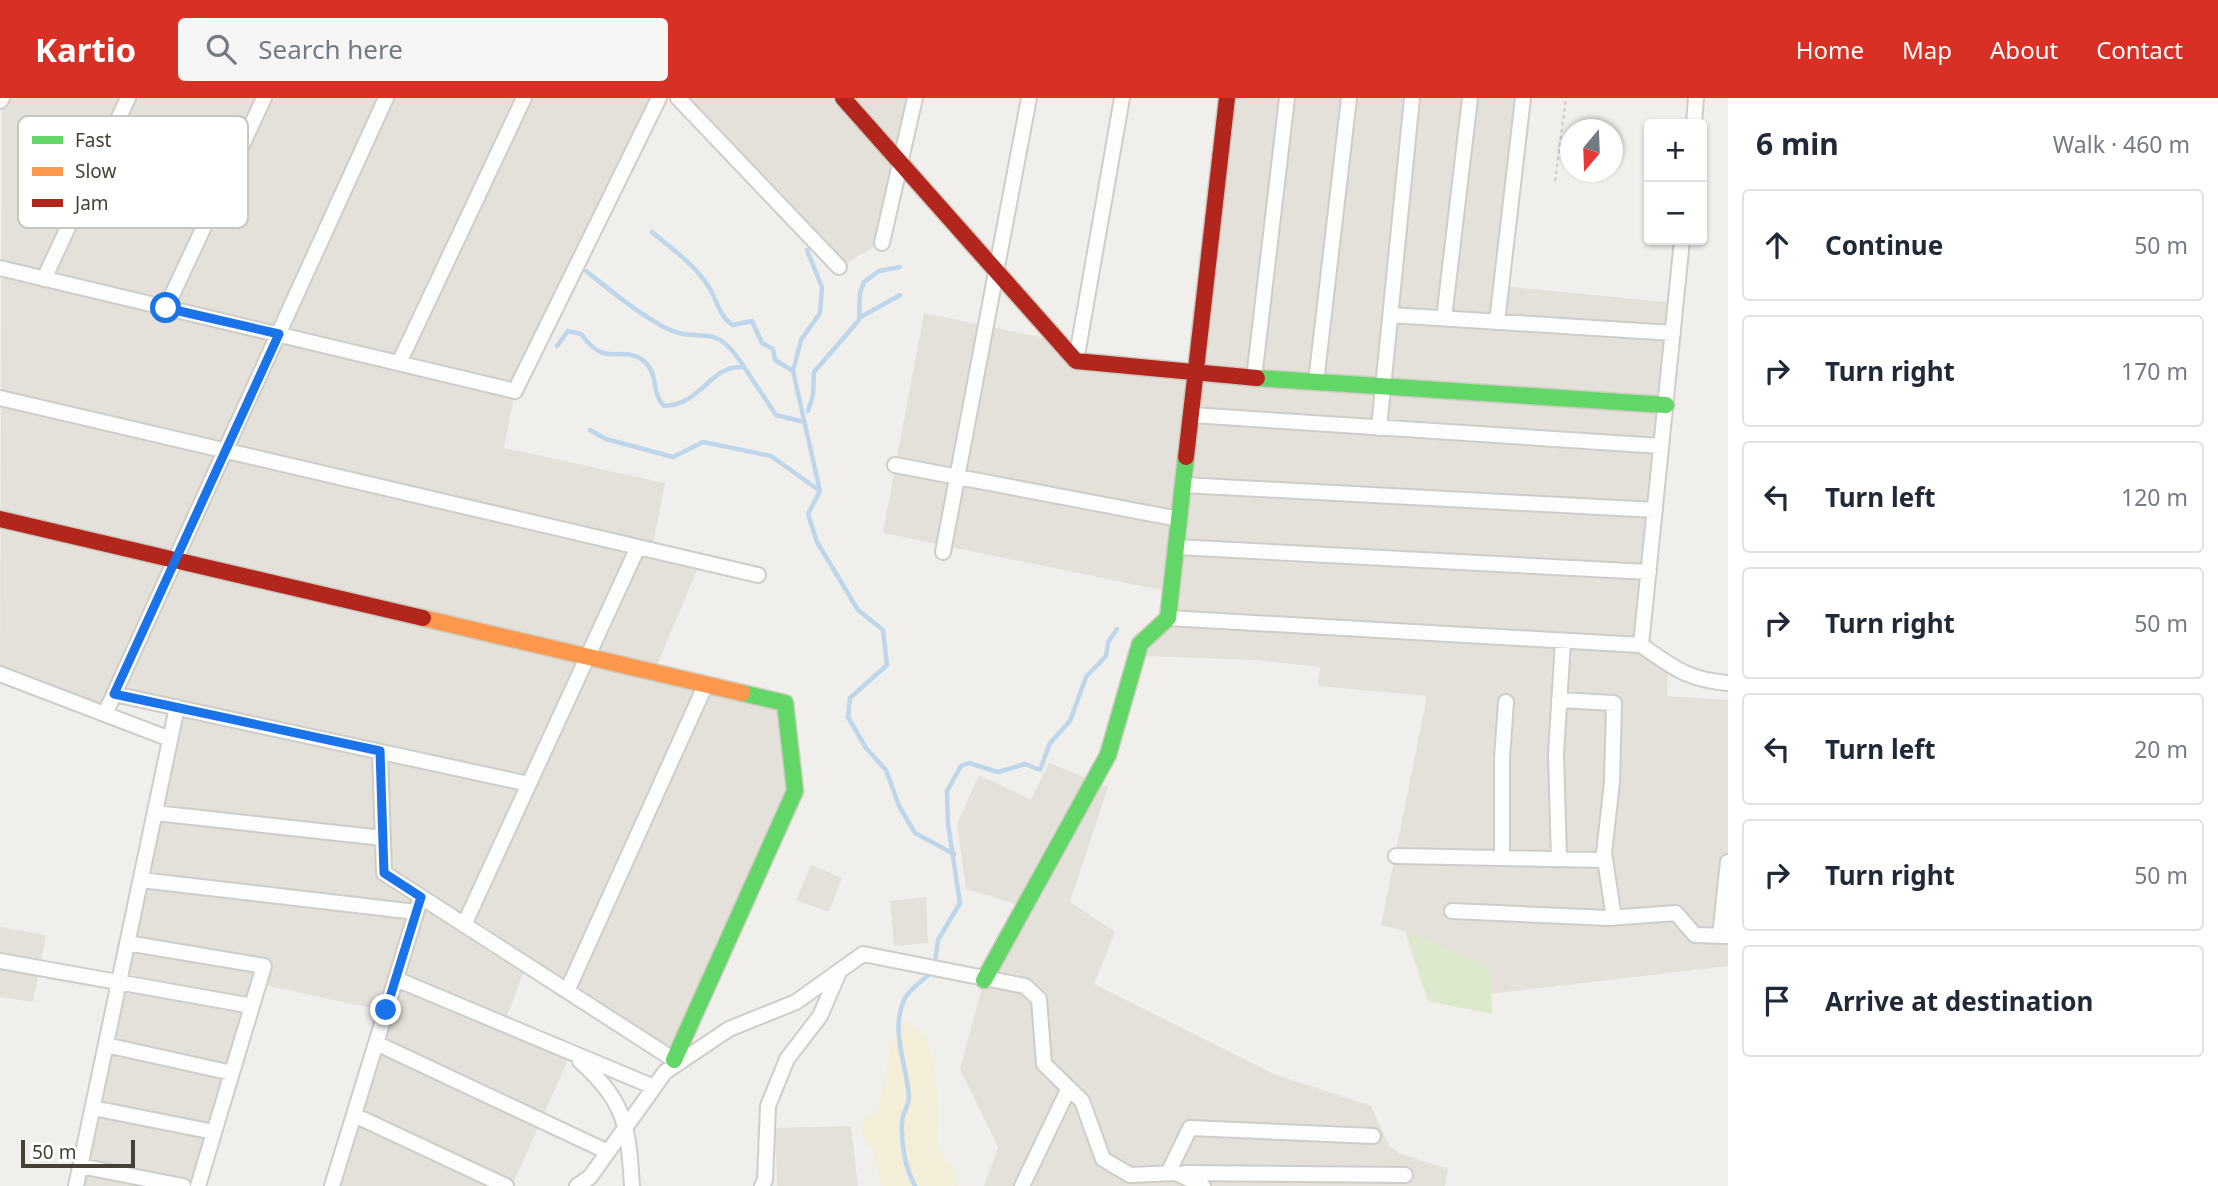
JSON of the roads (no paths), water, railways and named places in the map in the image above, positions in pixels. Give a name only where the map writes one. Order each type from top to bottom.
[{"type":"street","points":[[120,116],[128,98]]},
{"type":"street","points":[[248,132],[264,98]]},
{"type":"street","points":[[105,714],[386,98]]},
{"type":"street","points":[[399,363],[524,98]]},
{"type":"street","points":[[0,268],[515,391],[659,98]]},
{"type":"street","points":[[678,98],[839,267]]},
{"type":"street","points":[[843,98],[901,160],[1076,361],[1196,374],[1666,405]]},
{"type":"street","points":[[882,243],[915,98]]},
{"type":"street","points":[[943,552],[1029,98]]},
{"type":"street","points":[[1076,361],[1122,98]]},
{"type":"street","points":[[984,980],[1108,755],[1140,644],[1168,618],[1227,98]]},
{"type":"street","points":[[1254,378],[1287,98]]},
{"type":"street","points":[[1316,382],[1349,98]]},
{"type":"street","points":[[1380,428],[1412,98]]},
{"type":"street","points":[[1444,318],[1470,98]]},
{"type":"street","points":[[1497,322],[1523,98]]},
{"type":"street","points":[[1694,119],[1696,98]]},
{"type":"street","points":[[44,279],[68,228]]},
{"type":"street","points":[[166,308],[203,228]]},
{"type":"street","points":[[1641,645],[1682,245]]},
{"type":"street","points":[[1391,314],[1673,333]]},
{"type":"street","points":[[0,398],[758,575]]},
{"type":"street","points":[[1191,415],[1661,446]]},
{"type":"street","points":[[895,465],[1179,519]]},
{"type":"street","points":[[1183,485],[1655,510]]},
{"type":"street","points":[[0,519],[785,703],[795,791],[677,1061]]},
{"type":"street","points":[[464,925],[638,547]]},
{"type":"street","points":[[1176,547],[1649,572]]},
{"type":"street","points":[[1168,618],[1641,645],[1676,669],[1700,681],[1728,683]]},
{"type":"street","points":[[1559,859],[1556,754],[1563,641]]},
{"type":"street","points":[[0,674],[170,739]]},
{"type":"street","points":[[567,991],[706,684]]},
{"type":"street","points":[[114,694],[529,784]]},
{"type":"street","points":[[1559,700],[1614,703],[1605,860],[1614,918]]},
{"type":"street","points":[[1502,858],[1502,758],[1507,702]]},
{"type":"street","points":[[76,1186],[177,707]]},
{"type":"street","points":[[380,751],[384,873],[677,1061]]},
{"type":"street","points":[[155,813],[383,838]]},
{"type":"street","points":[[1396,856],[1605,860]]},
{"type":"street","points":[[1452,911],[1614,918],[1676,913],[1695,935],[1724,936],[1728,862]]},
{"type":"street","points":[[141,880],[416,912]]},
{"type":"street","points":[[332,1186],[421,897]]},
{"type":"street","points":[[128,943],[264,966],[198,1186]]},
{"type":"street","points":[[577,1186],[590,1177],[665,1072],[677,1061],[729,1029],[796,1002],[863,954],[1025,986],[1040,999],[1044,1064],[1082,1101],[1103,1158],[1130,1175],[1172,1173],[1404,1176]]},
{"type":"street","points":[[1,964],[120,980],[252,1006]]},
{"type":"street","points":[[762,1186],[768,1107],[787,1059],[820,1016],[841,969]]},
{"type":"street","points":[[396,979],[654,1087]]},
{"type":"street","points":[[376,1043],[608,1152]]},
{"type":"street","points":[[106,1045],[232,1073]]},
{"type":"street","points":[[571,1053],[599,1078],[618,1102],[627,1128],[632,1186]]},
{"type":"street","points":[[1022,1186],[1069,1088]]},
{"type":"street","points":[[93,1108],[214,1132]]},
{"type":"street","points":[[354,1115],[506,1186]]},
{"type":"street","points":[[1172,1173],[1190,1128],[1373,1136]]},
{"type":"street","points":[[80,1166],[183,1186]]},
{"type":"street","points":[[1172,1173],[1203,1186]]},
{"type":"waterway","points":[[652,232],[698,273],[729,322],[733,325],[752,321],[762,343],[773,349],[775,360],[793,371],[820,491],[808,514],[817,542],[858,610],[883,630],[887,665],[850,698],[848,717],[866,748],[886,770],[899,806],[915,833],[954,854]]},
{"type":"waterway","points":[[793,371],[801,340],[820,313],[822,287],[807,250]]},
{"type":"waterway","points":[[808,411],[813,395],[814,372],[859,320],[860,293],[864,282],[879,271],[900,267]]},
{"type":"waterway","points":[[586,271],[632,307],[662,326],[687,335],[715,337],[733,351],[744,367]]},
{"type":"waterway","points":[[859,318],[900,295]]},
{"type":"waterway","points":[[557,346],[568,331],[581,334],[590,345],[606,354],[636,356],[649,366],[664,406],[688,399],[722,372],[744,367],[776,415],[804,422]]},
{"type":"waterway","points":[[590,430],[606,439],[673,457],[703,442],[771,456],[820,491]]},
{"type":"waterway","points":[[915,1186],[906,1163],[902,1139],[902,1120],[909,1097],[899,1024],[906,996],[934,970],[938,940],[960,903],[948,824],[947,791],[961,766],[969,763],[998,772],[1025,764],[1040,770],[1050,743],[1070,721],[1086,677],[1106,656],[1108,642],[1117,629]]}]
